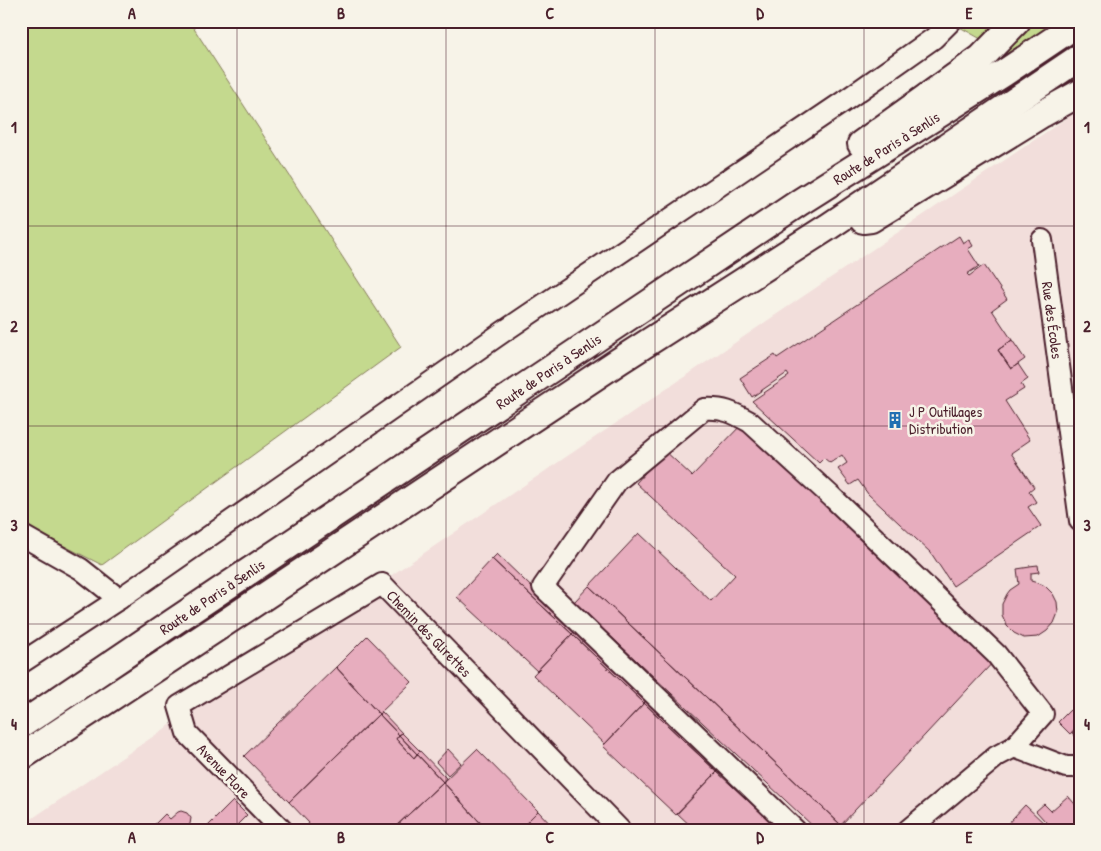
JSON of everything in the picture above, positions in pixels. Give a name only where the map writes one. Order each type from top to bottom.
[{"type":"main road","points":[[800,202],[819,174],[981,58],[1017,21]]},
{"type":"main road","name":"Route de Paris à Senlis","points":[[21,725],[800,202],[1004,73],[1080,22]]},
{"type":"main road","name":"Route de Paris à Senlis","points":[[21,756],[619,361],[828,227],[1080,57]]},
{"type":"main road","points":[[828,227],[871,219],[1080,93]]},
{"type":"street","points":[[21,663],[120,599],[503,332],[866,86],[934,38],[951,21]]},
{"type":"street","name":"Rue des Écoles","points":[[1042,240],[1080,521]]},
{"type":"street","points":[[795,830],[543,587],[617,482],[704,409],[718,408],[734,413],[750,422],[832,496],[996,654],[1042,714],[1014,747],[997,756],[908,830]]},
{"type":"street","points":[[21,535],[80,568],[120,599]]},
{"type":"street","name":"Chemin des Glirettes","points":[[179,706],[382,584],[620,830]]},
{"type":"street","name":"Avenue Flore","points":[[179,706],[187,734],[282,830]]},
{"type":"street","points":[[1014,747],[1066,767],[1080,767]]},
{"type":"shaded area","points":[[1080,109],[1080,830],[21,830],[21,826]]},
{"type":"green space","points":[[21,21],[189,21],[401,347],[102,565],[21,524]]},
{"type":"green space","points":[[949,21],[1080,21],[1080,95]]},
{"type":"building","name":"J P Outillages Distribution","points":[[959,236],[963,243],[969,239],[973,246],[968,249],[979,266],[967,274],[969,276],[984,265],[1007,299],[992,310],[1012,340],[998,350],[1011,369],[1018,364],[1028,379],[1021,384],[1024,389],[1005,401],[1030,440],[1011,453],[1034,487],[1029,491],[1036,502],[1028,507],[1041,526],[953,586],[931,553],[868,494],[858,480],[850,485],[838,469],[847,463],[842,455],[830,463],[824,458],[819,463],[752,401],[789,376],[787,373],[752,397],[740,378],[775,355],[777,358]]},
{"type":"building","points":[[1012,340],[1025,359],[1011,369],[998,350]]},
{"type":"building","points":[[744,422],[996,659],[841,825],[589,586],[639,533],[711,601],[735,575],[636,483],[663,449],[692,476]]},
{"type":"building","points":[[497,554],[576,630],[572,634],[492,559]]},
{"type":"building","points":[[492,559],[572,634],[537,671],[457,597]]},
{"type":"building","points":[[1038,565],[1039,572],[1031,573],[1031,581],[1045,586],[1053,594],[1057,602],[1058,613],[1054,623],[1047,631],[1038,637],[1024,638],[1014,633],[1007,626],[1002,615],[1002,604],[1010,590],[1019,584],[1017,569]]},
{"type":"building","points":[[589,586],[841,825],[837,830],[817,830],[574,602]]},
{"type":"building","points":[[576,630],[648,698],[644,703],[572,634]]},
{"type":"building","points":[[572,634],[644,703],[605,744],[533,675]]},
{"type":"building","points":[[367,636],[412,682],[379,714],[336,667]]},
{"type":"building","points":[[336,667],[379,714],[289,802],[244,756]]},
{"type":"building","points":[[648,698],[721,767],[717,772],[644,703]]},
{"type":"building","points":[[644,703],[717,772],[676,815],[603,746]]},
{"type":"building","points":[[1070,710],[1080,719],[1080,723],[1070,734],[1058,722]]},
{"type":"building","points":[[382,712],[402,733],[399,735],[379,714]]},
{"type":"building","points":[[379,714],[399,735],[396,739],[414,758],[417,754],[443,782],[392,830],[311,830],[307,826],[309,823],[289,802]]},
{"type":"building","points":[[1078,727],[1080,728],[1080,737],[1078,739],[1072,733]]},
{"type":"building","points":[[402,733],[420,751],[417,754],[399,735]]},
{"type":"building","points":[[399,735],[417,754],[414,758],[396,739]]},
{"type":"building","points":[[448,749],[461,763],[448,775],[436,762]]},
{"type":"building","points":[[477,749],[538,811],[519,830],[487,830],[443,782]]},
{"type":"building","points":[[420,751],[446,778],[443,782],[417,754]]},
{"type":"building","points":[[717,772],[773,824],[768,830],[695,830],[677,813]]},
{"type":"building","points":[[443,782],[487,830],[392,830]]},
{"type":"building","points":[[1068,796],[1080,810],[1080,828],[1077,830],[1053,830],[1036,811],[1044,804],[1051,811]]},
{"type":"building","points":[[233,801],[247,815],[232,830],[210,830],[207,827]]},
{"type":"building","points":[[1025,805],[1048,827],[1046,830],[1002,830]]},
{"type":"building","points":[[181,811],[187,813],[191,818],[190,824],[186,828],[188,830],[149,830],[165,814],[170,819]]},
{"type":"building","points":[[538,811],[556,830],[519,830]]},
{"type":"building","points":[[773,824],[778,830],[768,830]]},
{"type":"place","name":"J P Outillages Distribution","points":[[895,420]]}]
